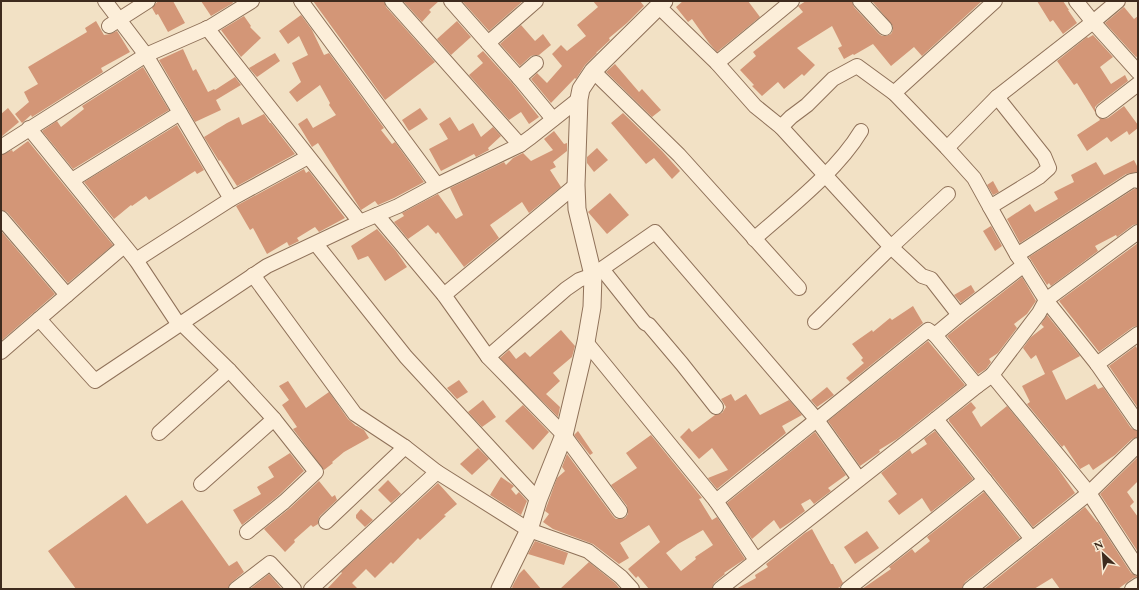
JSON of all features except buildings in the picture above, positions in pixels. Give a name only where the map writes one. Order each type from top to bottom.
[{"type":"street","points":[[105,1],[114,22],[146,55],[231,199]]},
{"type":"street","points":[[114,22],[148,1]]},
{"type":"street","points":[[1,147],[146,55],[207,28],[252,1]]},
{"type":"street","points":[[301,1],[437,185]]},
{"type":"street","points":[[451,1],[553,119]]},
{"type":"street","points":[[488,43],[536,1]]},
{"type":"street","points":[[717,63],[792,1]]},
{"type":"street","points":[[860,1],[885,28]]},
{"type":"street","points":[[894,94],[995,1]]},
{"type":"street","points":[[1076,1],[1138,72]]},
{"type":"street","points":[[947,148],[997,97],[1118,1]]},
{"type":"street","points":[[399,3],[520,145]]},
{"type":"street","points":[[716,407],[682,364],[648,325],[644,323],[598,272],[577,209],[576,184],[579,99],[581,89],[593,70],[661,4],[755,106],[781,127],[826,174],[891,247],[922,276],[931,279],[959,315]]},
{"type":"street","points":[[207,28],[360,222]]},
{"type":"street","points":[[519,78],[536,63]]},
{"type":"street","points":[[781,127],[833,80],[857,66],[894,94],[974,178],[1020,260],[1046,300],[1097,364],[1138,423]]},
{"type":"street","points":[[593,70],[679,155],[799,288]]},
{"type":"street","points":[[1103,111],[1138,84]]},
{"type":"street","points":[[990,207],[1039,177],[1049,168],[1044,156],[997,97]]},
{"type":"street","points":[[39,318],[94,381],[267,266],[360,222],[398,206],[437,185],[520,145],[579,99]]},
{"type":"street","points":[[72,180],[180,114]]},
{"type":"street","points":[[30,128],[136,260],[180,324],[229,370],[274,419],[316,472],[284,502],[247,532]]},
{"type":"street","points":[[754,238],[826,174],[855,141],[861,131]]},
{"type":"street","points":[[136,260],[231,199],[308,157]]},
{"type":"street","points":[[935,335],[1020,260],[1131,181],[1138,181]]},
{"type":"street","points":[[444,295],[576,184]]},
{"type":"street","points":[[815,322],[891,247],[948,194]]},
{"type":"street","points":[[376,215],[444,295],[488,357],[564,435],[620,511]]},
{"type":"street","points":[[1,218],[67,294]]},
{"type":"street","points":[[488,357],[566,289],[579,280],[598,272],[655,232],[817,420],[859,479]]},
{"type":"street","points":[[730,586],[756,560],[976,386],[992,376],[1039,312],[1046,300],[1138,232]]},
{"type":"street","points":[[316,244],[406,357],[538,500]]},
{"type":"street","points":[[4,343],[39,318],[124,246]]},
{"type":"street","points":[[502,588],[529,530],[538,500],[564,435],[586,342],[598,272]]},
{"type":"street","points":[[253,275],[355,414],[405,447],[437,472],[529,530],[588,551],[621,577],[632,589]]},
{"type":"street","points":[[716,501],[928,330],[935,335],[976,386]]},
{"type":"street","points":[[1097,364],[1138,334]]},
{"type":"street","points":[[586,342],[716,501],[756,560]]},
{"type":"street","points":[[159,433],[229,370]]},
{"type":"street","points":[[992,376],[1089,493],[1138,568]]},
{"type":"street","points":[[201,484],[274,419]]},
{"type":"street","points":[[936,419],[1032,539]]},
{"type":"street","points":[[970,589],[1089,493],[1138,446]]},
{"type":"street","points":[[326,522],[405,447]]},
{"type":"street","points":[[311,589],[437,472]]},
{"type":"street","points":[[848,589],[985,480]]},
{"type":"street","points":[[236,589],[270,563],[294,589]]},
{"type":"street","points":[[1132,589],[1138,585]]}]
